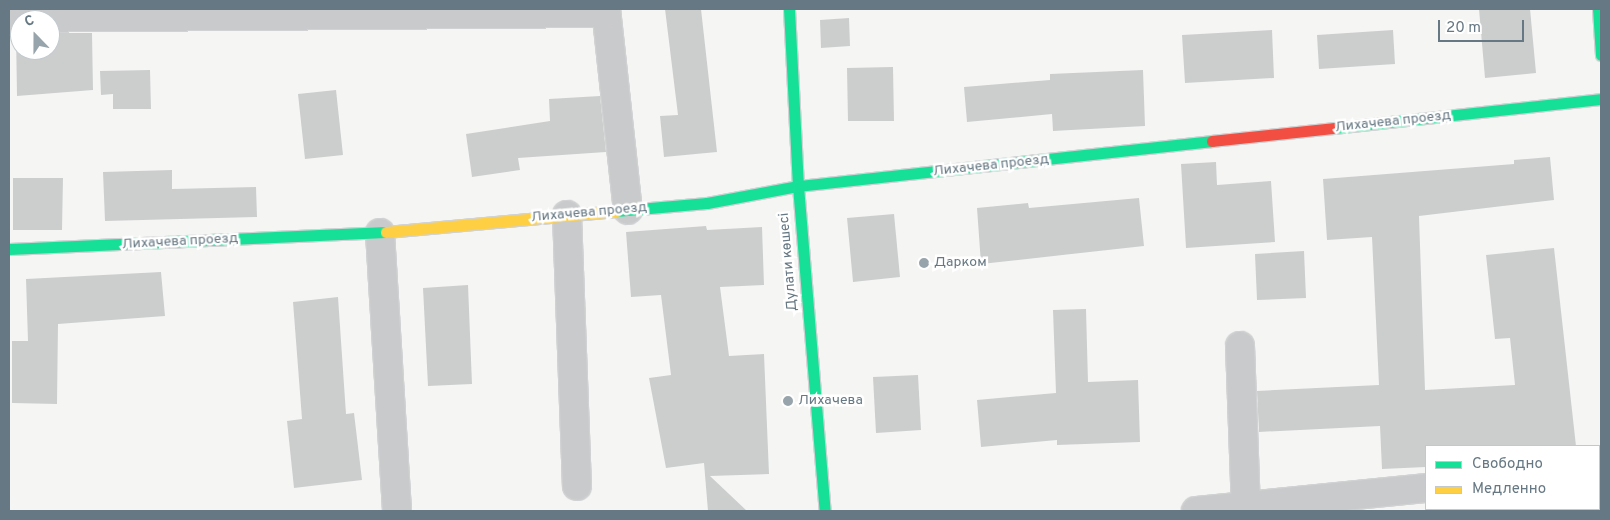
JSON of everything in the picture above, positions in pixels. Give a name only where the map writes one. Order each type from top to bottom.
[{"type":"street","name":"Дулати көшесі","points":[[789,9],[798,186],[825,511]]},
{"type":"street","points":[[1598,9],[1601,56]]},
{"type":"street","points":[[9,18],[606,11],[628,210]]},
{"type":"street","name":"Лихачева проезд","points":[[9,249],[380,233],[707,203],[798,186],[1601,99]]},
{"type":"street","points":[[567,215],[578,486]]},
{"type":"street","points":[[380,233],[397,511]]},
{"type":"street","points":[[1240,346],[1246,510]]},
{"type":"street","points":[[1196,511],[1246,510],[1425,488]]},
{"type":"building","points":[[665,9],[701,9],[717,152],[664,157],[660,116],[678,115]]},
{"type":"building","points":[[1479,9],[1530,9],[1536,73],[1485,78]]},
{"type":"building","points":[[849,18],[850,46],[821,48],[820,20]]},
{"type":"building","points":[[1272,30],[1274,78],[1185,83],[1182,35]]},
{"type":"building","points":[[1393,30],[1395,64],[1319,69],[1317,35]]},
{"type":"building","points":[[60,33],[92,33],[93,90],[17,96],[16,60],[60,60]]},
{"type":"building","points":[[893,67],[894,121],[848,121],[847,68]]},
{"type":"building","points":[[150,70],[151,109],[113,109],[113,94],[101,95],[100,71]]},
{"type":"building","points":[[1143,70],[1145,126],[1053,131],[1052,114],[967,122],[964,87],[1050,80],[1050,74]]},
{"type":"building","points":[[336,90],[343,155],[305,159],[298,94]]},
{"type":"building","points":[[600,96],[606,152],[518,158],[520,170],[472,177],[466,134],[550,121],[549,99]]},
{"type":"building","points":[[1550,157],[1554,200],[1419,216],[1425,390],[1515,385],[1510,338],[1495,339],[1486,255],[1554,248],[1576,445],[1425,445],[1425,467],[1382,469],[1380,426],[1259,432],[1257,391],[1379,385],[1372,237],[1327,240],[1323,179],[1514,164],[1514,160]]},
{"type":"building","points":[[1216,162],[1217,185],[1271,181],[1275,242],[1186,248],[1181,164]]},
{"type":"building","points":[[172,170],[172,189],[256,187],[257,217],[105,221],[103,172]]},
{"type":"building","points":[[13,178],[63,178],[62,230],[13,230]]},
{"type":"building","points":[[1139,198],[1144,246],[981,264],[977,208],[1028,203],[1029,208]]},
{"type":"building","points":[[894,214],[900,277],[853,282],[847,218]]},
{"type":"building","points":[[706,226],[707,230],[762,227],[764,285],[720,287],[729,356],[764,354],[769,474],[710,476],[747,511],[708,511],[704,463],[666,468],[649,378],[671,375],[661,295],[631,297],[626,232]]},
{"type":"building","points":[[1304,251],[1306,298],[1257,300],[1255,254]]},
{"type":"building","points":[[161,272],[165,316],[58,324],[57,404],[12,403],[12,341],[28,341],[26,279]]},
{"type":"building","points":[[468,285],[472,384],[428,386],[423,288]]},
{"type":"building","points":[[338,297],[346,414],[354,413],[362,480],[294,488],[287,421],[302,419],[293,302]]},
{"type":"building","points":[[1086,309],[1088,382],[1138,380],[1140,442],[1057,445],[1057,440],[981,447],[977,400],[1056,393],[1053,310]]},
{"type":"building","points":[[918,375],[921,430],[876,433],[873,377]]},
{"type":"traffic: fast","points":[[789,9],[798,186],[825,511]]},
{"type":"traffic: fast","points":[[1598,9],[1601,55]]},
{"type":"traffic: fast","points":[[1334,128],[1601,99]]},
{"type":"traffic: fast","points":[[616,211],[707,203],[798,186],[1212,141]]},
{"type":"traffic: fast","points":[[9,249],[386,232]]},
{"type":"traffic: slow","points":[[386,232],[616,211]]},
{"type":"traffic: jam","points":[[1212,141],[1334,128]]},
{"type":"place","name":"Дарком","points":[[924,263]]},
{"type":"place","name":"Лихачева","points":[[788,401]]}]
